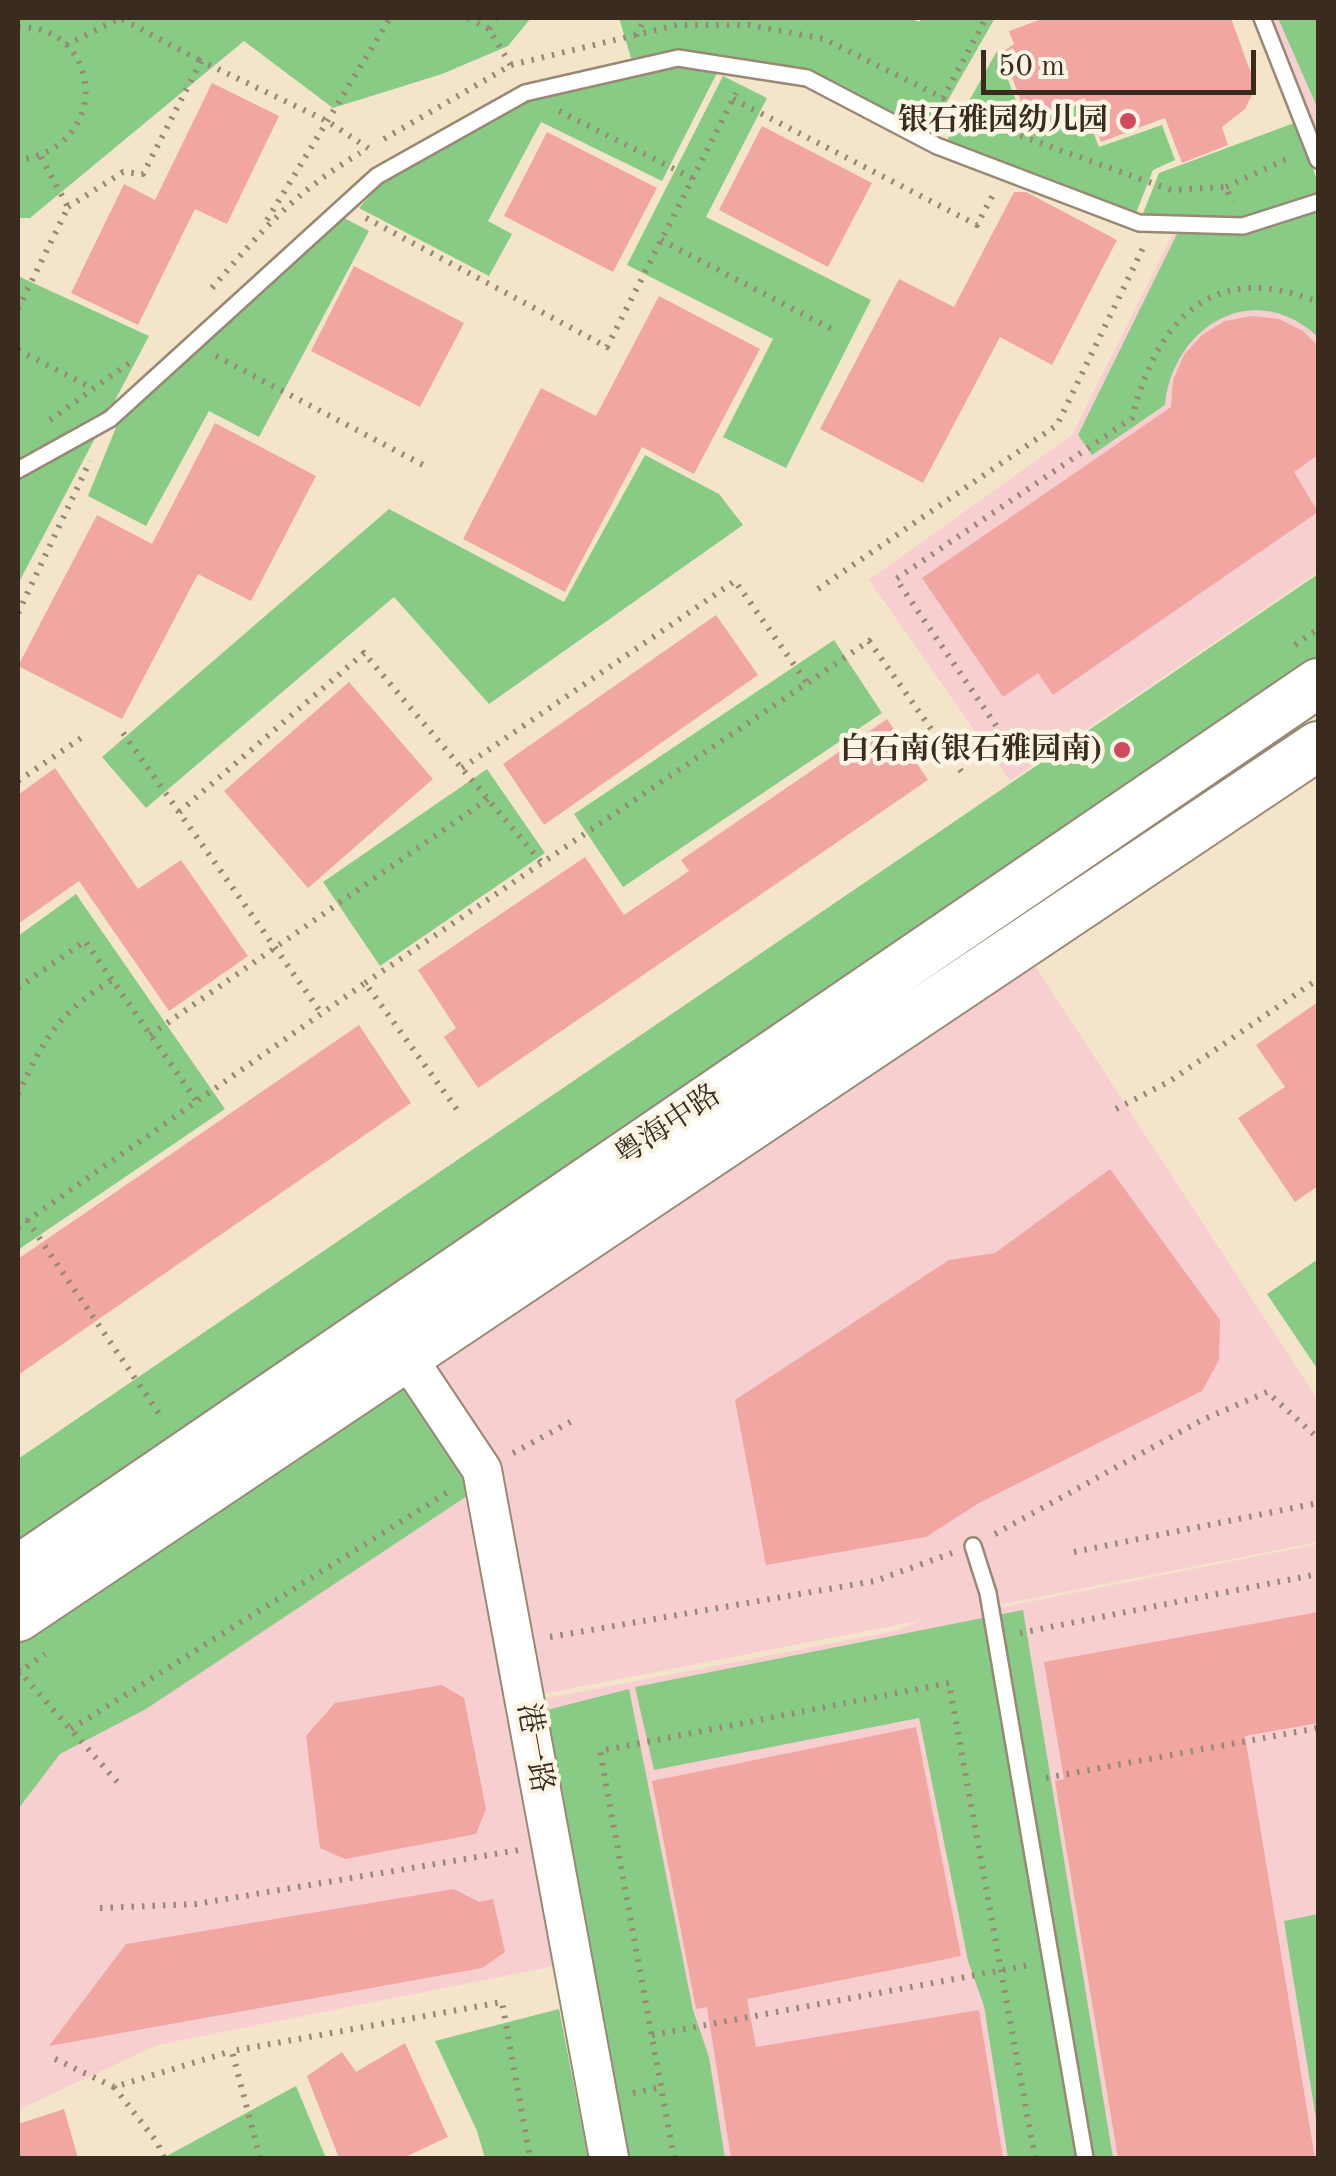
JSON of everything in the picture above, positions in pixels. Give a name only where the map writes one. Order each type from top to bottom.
[{"type":"highway","name":"粤海中路","points":[[18,1570],[1318,683]]},
{"type":"highway","name":"粤海中路","points":[[18,1616],[408,1359],[1318,746]]},
{"type":"street","name":"港一路","points":[[408,1359],[482,1470],[608,2158]]},
{"type":"lane","points":[[1262,18],[1318,160]]},
{"type":"lane","points":[[18,470],[110,419],[376,176],[525,93],[678,58],[806,78],[936,146],[1139,223],[1243,226],[1318,202]]},
{"type":"lane","points":[[973,1546],[995,1638],[1085,2158]]},
{"type":"path","points":[[66,44],[120,18],[327,121],[371,147],[376,176]]},
{"type":"path","points":[[264,226],[390,18]]},
{"type":"path","points":[[489,29],[495,18]]},
{"type":"path","points":[[202,298],[264,226],[298,195],[371,147],[511,66],[677,25],[750,25],[824,39],[943,98],[986,18]]},
{"type":"path","points":[[18,27],[49,33],[66,44],[78,61],[85,82],[85,106],[76,128],[61,146],[41,157],[18,160]]},
{"type":"path","points":[[18,309],[68,207],[123,172],[142,174],[201,61]]},
{"type":"path","points":[[343,206],[607,346],[748,69]]},
{"type":"path","points":[[733,98],[977,225],[1005,172]]},
{"type":"path","points":[[971,118],[1171,190],[1226,187],[1292,158],[1286,142]]},
{"type":"path","points":[[41,157],[68,207]]},
{"type":"path","points":[[1226,187],[1243,226]]},
{"type":"path","points":[[818,588],[1056,425],[1156,223]]},
{"type":"path","points":[[661,240],[837,332]]},
{"type":"path","points":[[1008,743],[896,579],[1132,418],[1142,378],[1162,338],[1192,306],[1256,284],[1288,290],[1318,302]]},
{"type":"path","points":[[192,344],[424,466]]},
{"type":"path","points":[[18,350],[92,388]]},
{"type":"path","points":[[48,422],[136,359]]},
{"type":"path","points":[[18,613],[110,419]]},
{"type":"path","points":[[462,768],[735,581],[806,683]]},
{"type":"path","points":[[18,1226],[365,983],[868,642],[963,774]]},
{"type":"path","points":[[179,812],[364,653],[542,863]]},
{"type":"path","points":[[123,733],[322,1014]]},
{"type":"path","points":[[18,781],[87,734]]},
{"type":"path","points":[[150,1036],[488,800]]},
{"type":"path","points":[[18,988],[85,941],[198,1103]]},
{"type":"path","points":[[1116,1110],[1170,1081],[1318,979]]},
{"type":"path","points":[[18,1094],[47,1033],[69,1009],[112,980]]},
{"type":"path","points":[[365,983],[461,1115]]},
{"type":"path","points":[[28,1220],[162,1418]]},
{"type":"path","points":[[514,1642],[610,1630],[876,1581],[973,1546],[1202,1420],[1267,1392],[1318,1438]]},
{"type":"path","points":[[71,1729],[482,1470],[572,1421]]},
{"type":"path","points":[[1074,1552],[1318,1503]]},
{"type":"path","points":[[995,1638],[1318,1574]]},
{"type":"path","points":[[18,1668],[120,1785]]},
{"type":"path","points":[[674,2158],[600,1751],[949,1682],[1035,2158]]},
{"type":"path","points":[[1020,1783],[1318,1728]]},
{"type":"path","points":[[100,1908],[196,1904],[552,1845]]},
{"type":"path","points":[[652,2035],[1051,1961]]},
{"type":"path","points":[[114,2088],[232,2051],[502,2002],[530,2158]]},
{"type":"path","points":[[232,2051],[260,2158]]},
{"type":"path","points":[[54,2059],[114,2088],[157,2142],[164,2158]]},
{"type":"shaded area","points":[[1265,18],[1318,18],[1318,154]]},
{"type":"shaded area","points":[[1318,204],[1318,572],[1010,781],[869,580],[1072,435],[1177,226]]},
{"type":"shaded area","points":[[1024,949],[1318,1400],[1318,1542],[988,1607],[1083,2158],[612,2158],[527,1702],[896,1631],[923,1620],[527,1697],[484,1467],[414,1359]]},
{"type":"shaded area","points":[[477,1472],[569,1963],[157,2045],[18,2110],[18,1621]]},
{"type":"shaded area","points":[[1318,1544],[1318,2158],[1088,2158],[993,1609]]},
{"type":"green space","points":[[18,18],[531,18],[508,46],[442,74],[333,108],[244,41],[30,218],[18,218]]},
{"type":"green space","points":[[619,18],[910,18],[919,22],[922,18],[995,18],[928,135],[804,69],[683,52],[631,58]]},
{"type":"green space","points":[[1278,18],[1318,18],[1318,109]]},
{"type":"green space","points":[[997,51],[1025,124],[1082,103],[1099,147],[1162,125],[1175,160],[1153,170],[1136,213],[946,142]]},
{"type":"green space","points":[[678,67],[717,73],[662,181],[541,122],[488,221],[512,234],[489,276],[359,208],[385,179],[530,99]]},
{"type":"green space","points":[[723,76],[767,98],[706,217],[871,300],[786,468],[723,437],[773,339],[627,265]]},
{"type":"green space","points":[[1297,122],[1318,183],[1318,196],[1240,219],[1142,216],[1159,173]]},
{"type":"green space","points":[[1318,209],[1318,337],[1293,319],[1268,311],[1244,311],[1220,319],[1200,333],[1183,353],[1171,377],[1165,405],[1092,455],[1078,435],[1179,230]]},
{"type":"green space","points":[[342,217],[369,231],[259,437],[209,411],[146,526],[88,496],[117,425]]},
{"type":"green space","points":[[18,276],[149,336],[18,584]]},
{"type":"green space","points":[[645,455],[719,494],[743,525],[489,704],[394,597],[146,808],[102,757],[389,509],[564,602]]},
{"type":"green space","points":[[1318,574],[1318,686],[18,1566],[18,1459]]},
{"type":"green space","points":[[834,640],[882,713],[623,887],[574,814]]},
{"type":"green space","points":[[487,769],[545,853],[380,966],[323,882]]},
{"type":"green space","points":[[76,894],[225,1109],[18,1250],[18,936]]},
{"type":"green space","points":[[1318,1259],[1318,1370],[1267,1294]]},
{"type":"green space","points":[[401,1376],[468,1477],[470,1494],[146,1709],[60,1754],[18,1809],[18,1629]]},
{"type":"green space","points":[[1023,1610],[1113,2158],[1008,2158],[984,2006],[968,1961],[919,1718],[654,1770],[635,1687]]},
{"type":"green space","points":[[629,1689],[693,2010],[709,2057],[725,2158],[622,2158],[539,1712]]},
{"type":"green space","points":[[1318,1914],[1318,2131],[1284,1921]]},
{"type":"green space","points":[[559,2009],[588,2158],[485,2158],[477,2131],[435,2041]]},
{"type":"green space","points":[[296,2086],[326,2158],[163,2158]]},
{"type":"building","points":[[1045,18],[1231,18],[1256,87],[1245,109],[1222,127],[1228,145],[1182,163],[1165,118],[1101,142],[1085,98],[1027,119],[1003,52],[1014,44],[1009,31]]},
{"type":"building","points":[[212,83],[279,116],[227,224],[195,209],[138,325],[71,293],[124,184],[155,200]]},
{"type":"building","points":[[762,126],[872,183],[828,267],[719,210]]},
{"type":"building","points":[[547,132],[657,188],[613,272],[504,216]]},
{"type":"building","points":[[1014,192],[1026,192],[1117,240],[1052,365],[1000,337],[923,483],[820,429],[899,279],[954,307]]},
{"type":"building","points":[[354,266],[464,323],[420,407],[311,351]]},
{"type":"building","points":[[659,296],[760,349],[694,474],[642,447],[565,592],[463,539],[541,388],[596,416]]},
{"type":"building","points":[[1252,316],[1279,319],[1303,331],[1318,346],[1318,455],[1294,472],[1318,512],[1053,695],[1038,673],[1003,697],[922,578],[1171,407],[1173,380],[1184,355],[1202,335],[1225,321]]},
{"type":"building","points":[[215,423],[316,476],[251,601],[198,574],[122,719],[18,666],[97,515],[152,544]]},
{"type":"building","points":[[716,615],[758,675],[544,825],[503,764]]},
{"type":"building","points":[[349,682],[433,779],[308,888],[224,791]]},
{"type":"building","points":[[887,719],[928,780],[478,1088],[444,1037],[456,1028],[418,970],[585,857],[624,915],[689,871],[681,860]]},
{"type":"building","points":[[55,768],[138,889],[181,860],[248,956],[169,1011],[79,881],[18,924],[18,795]]},
{"type":"building","points":[[1318,1002],[1318,1186],[1295,1202],[1238,1118],[1285,1087],[1256,1045]]},
{"type":"building","points":[[359,1025],[411,1103],[18,1375],[18,1259]]},
{"type":"building","points":[[1110,1169],[1220,1320],[1219,1360],[1202,1391],[979,1503],[926,1537],[766,1565],[735,1400],[949,1260],[995,1253]]},
{"type":"building","points":[[1318,1612],[1318,1723],[1245,1736],[1315,2158],[1118,2158],[1055,1781],[1064,1779],[1044,1662]]},
{"type":"building","points":[[442,1685],[464,1698],[486,1809],[476,1834],[345,1859],[320,1848],[306,1736],[335,1703]]},
{"type":"building","points":[[916,1727],[961,1956],[747,1999],[756,2047],[979,2010],[1003,2158],[731,2158],[707,2007],[696,2009],[652,1781]]},
{"type":"building","points":[[454,1889],[479,1902],[493,1899],[505,1952],[482,1968],[49,2046],[126,1944]]},
{"type":"building","points":[[405,2043],[448,2137],[403,2158],[339,2158],[307,2076],[342,2052],[356,2072]]},
{"type":"building","points":[[64,2109],[78,2158],[18,2158],[18,2124]]},
{"type":"place","name":"银石雅园幼儿园","points":[[1128,121]]},
{"type":"place","name":"白石南(银石雅园南)","points":[[1122,750]]}]
